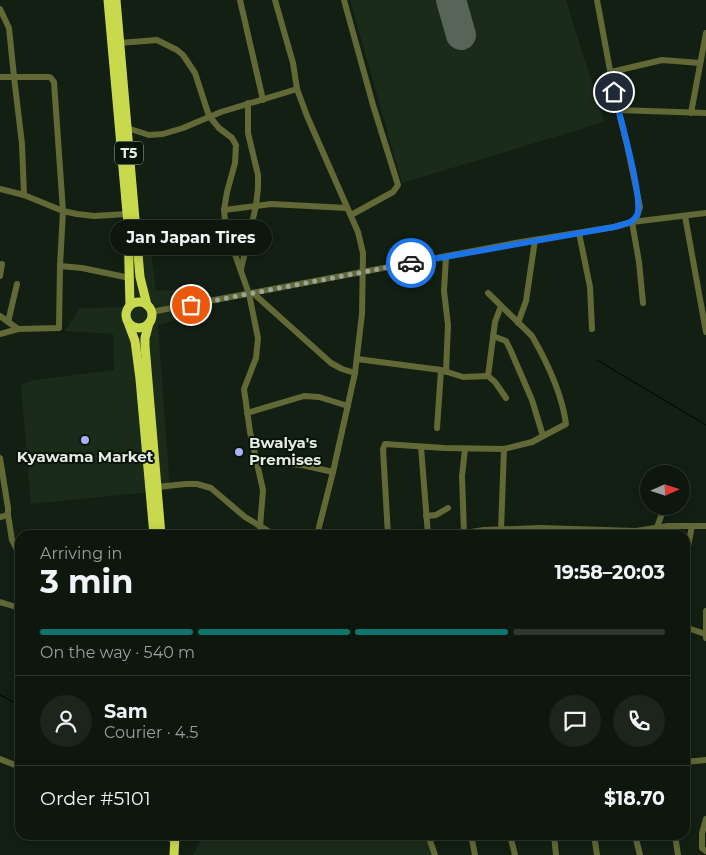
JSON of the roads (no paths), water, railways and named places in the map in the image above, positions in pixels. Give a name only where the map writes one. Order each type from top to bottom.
[{"type":"highway","name":"T5","points":[[108,0],[127,214],[130,305],[125,315],[135,341],[154,530]]},
{"type":"highway","name":"T5","points":[[116,0],[140,278],[149,309],[149,323],[145,346],[160,530]]},
{"type":"highway","points":[[130,305],[137,302],[149,309]]},
{"type":"highway","points":[[130,325],[140,329],[149,323]]},
{"type":"highway","points":[[174,855],[176,840]]},
{"type":"highway","points":[[178,840],[180,855]]},
{"type":"street","points":[[240,0],[263,100]]},
{"type":"street","points":[[275,0],[293,63],[297,89],[351,215],[363,253],[362,314],[355,373],[319,530]]},
{"type":"street","points":[[344,0],[373,106],[398,185],[393,192],[351,215]]},
{"type":"street","points":[[597,0],[618,110],[640,207],[637,216],[632,222],[639,262],[643,303]]},
{"type":"street","points":[[0,9],[8,28],[21,132],[24,194]]},
{"type":"street","points":[[691,113],[706,34]]},
{"type":"street","points":[[119,43],[157,40],[177,50],[195,72],[209,116],[219,128],[232,138],[236,145],[236,157],[226,192],[224,210],[226,229],[251,293],[258,343],[256,358],[245,385],[247,413],[263,490],[260,527]]},
{"type":"street","points":[[611,72],[662,60],[700,63]]},
{"type":"street","points":[[0,77],[43,77],[53,80],[56,99],[63,211],[59,328],[18,329],[0,334]]},
{"type":"street","points":[[127,128],[156,135],[183,128],[209,116],[248,103],[297,89]]},
{"type":"street","points":[[241,269],[256,206],[258,175],[248,133],[248,103]]},
{"type":"street","points":[[618,110],[706,113]]},
{"type":"street","points":[[0,189],[24,194],[63,211],[94,216],[127,214]]},
{"type":"street","points":[[224,210],[276,204],[348,208]]},
{"type":"street","points":[[149,309],[251,293],[446,256],[614,227],[632,222],[706,213]]},
{"type":"street","points":[[685,216],[706,332]]},
{"type":"street","points":[[579,233],[590,287],[592,328]]},
{"type":"street","points":[[518,323],[526,301],[535,240]]},
{"type":"street","points":[[437,428],[448,325],[444,291],[446,256]]},
{"type":"street","points":[[0,276],[2,264]]},
{"type":"street","points":[[60,266],[82,268],[130,278]]},
{"type":"street","points":[[8,322],[17,284]]},
{"type":"street","points":[[251,293],[331,364],[342,370],[355,373]]},
{"type":"street","points":[[388,530],[383,445],[387,443],[421,447],[504,449],[524,445],[564,427],[566,424],[557,391],[544,357],[532,336],[488,293]]},
{"type":"street","points":[[488,376],[495,322],[501,306]]},
{"type":"street","points":[[0,316],[18,329]]},
{"type":"street","points":[[493,336],[506,341],[510,349],[532,400],[543,436]]},
{"type":"street","points":[[357,359],[443,371],[463,377],[488,376],[495,382],[506,398]]},
{"type":"street","points":[[247,413],[304,396],[319,397],[348,406]]},
{"type":"street","points":[[421,447],[427,530]]},
{"type":"street","points":[[464,530],[462,476],[465,449]]},
{"type":"street","points":[[502,530],[504,449]]},
{"type":"street","points":[[0,458],[8,500],[12,540],[15,546]]},
{"type":"street","points":[[257,462],[302,465],[333,472]]},
{"type":"street","points":[[156,487],[197,484],[211,488],[245,517],[266,530]]},
{"type":"street","points":[[426,516],[436,516],[448,508]]},
{"type":"street","points":[[0,517],[8,515]]},
{"type":"street","points":[[657,527],[662,515]]},
{"type":"street","points":[[690,536],[692,526]]},
{"type":"street","points":[[646,530],[657,527],[706,526]]},
{"type":"street","points":[[0,602],[15,606]]},
{"type":"street","points":[[690,628],[706,636],[706,610]]},
{"type":"street","points":[[0,759],[15,765]]},
{"type":"street","points":[[690,762],[706,760]]},
{"type":"street","points":[[706,819],[702,848],[706,851]]},
{"type":"street","points":[[430,840],[435,855]]},
{"type":"street","points":[[472,840],[475,855]]},
{"type":"street","points":[[511,840],[515,855]]},
{"type":"street","points":[[554,840],[556,855]]},
{"type":"street","points":[[595,840],[597,855]]},
{"type":"street","points":[[636,840],[640,855]]},
{"type":"street","points":[[675,840],[678,855]]},
{"type":"waterway","points":[[597,360],[706,425]]},
{"type":"waterway","points":[[0,695],[15,702]]},
{"type":"place","name":"Jan Japan Tires","points":[[191,305]]},
{"type":"place","name":"Kyawama Market","points":[[85,440]]},
{"type":"place","name":"Bwalya's Premises","points":[[239,452]]}]
